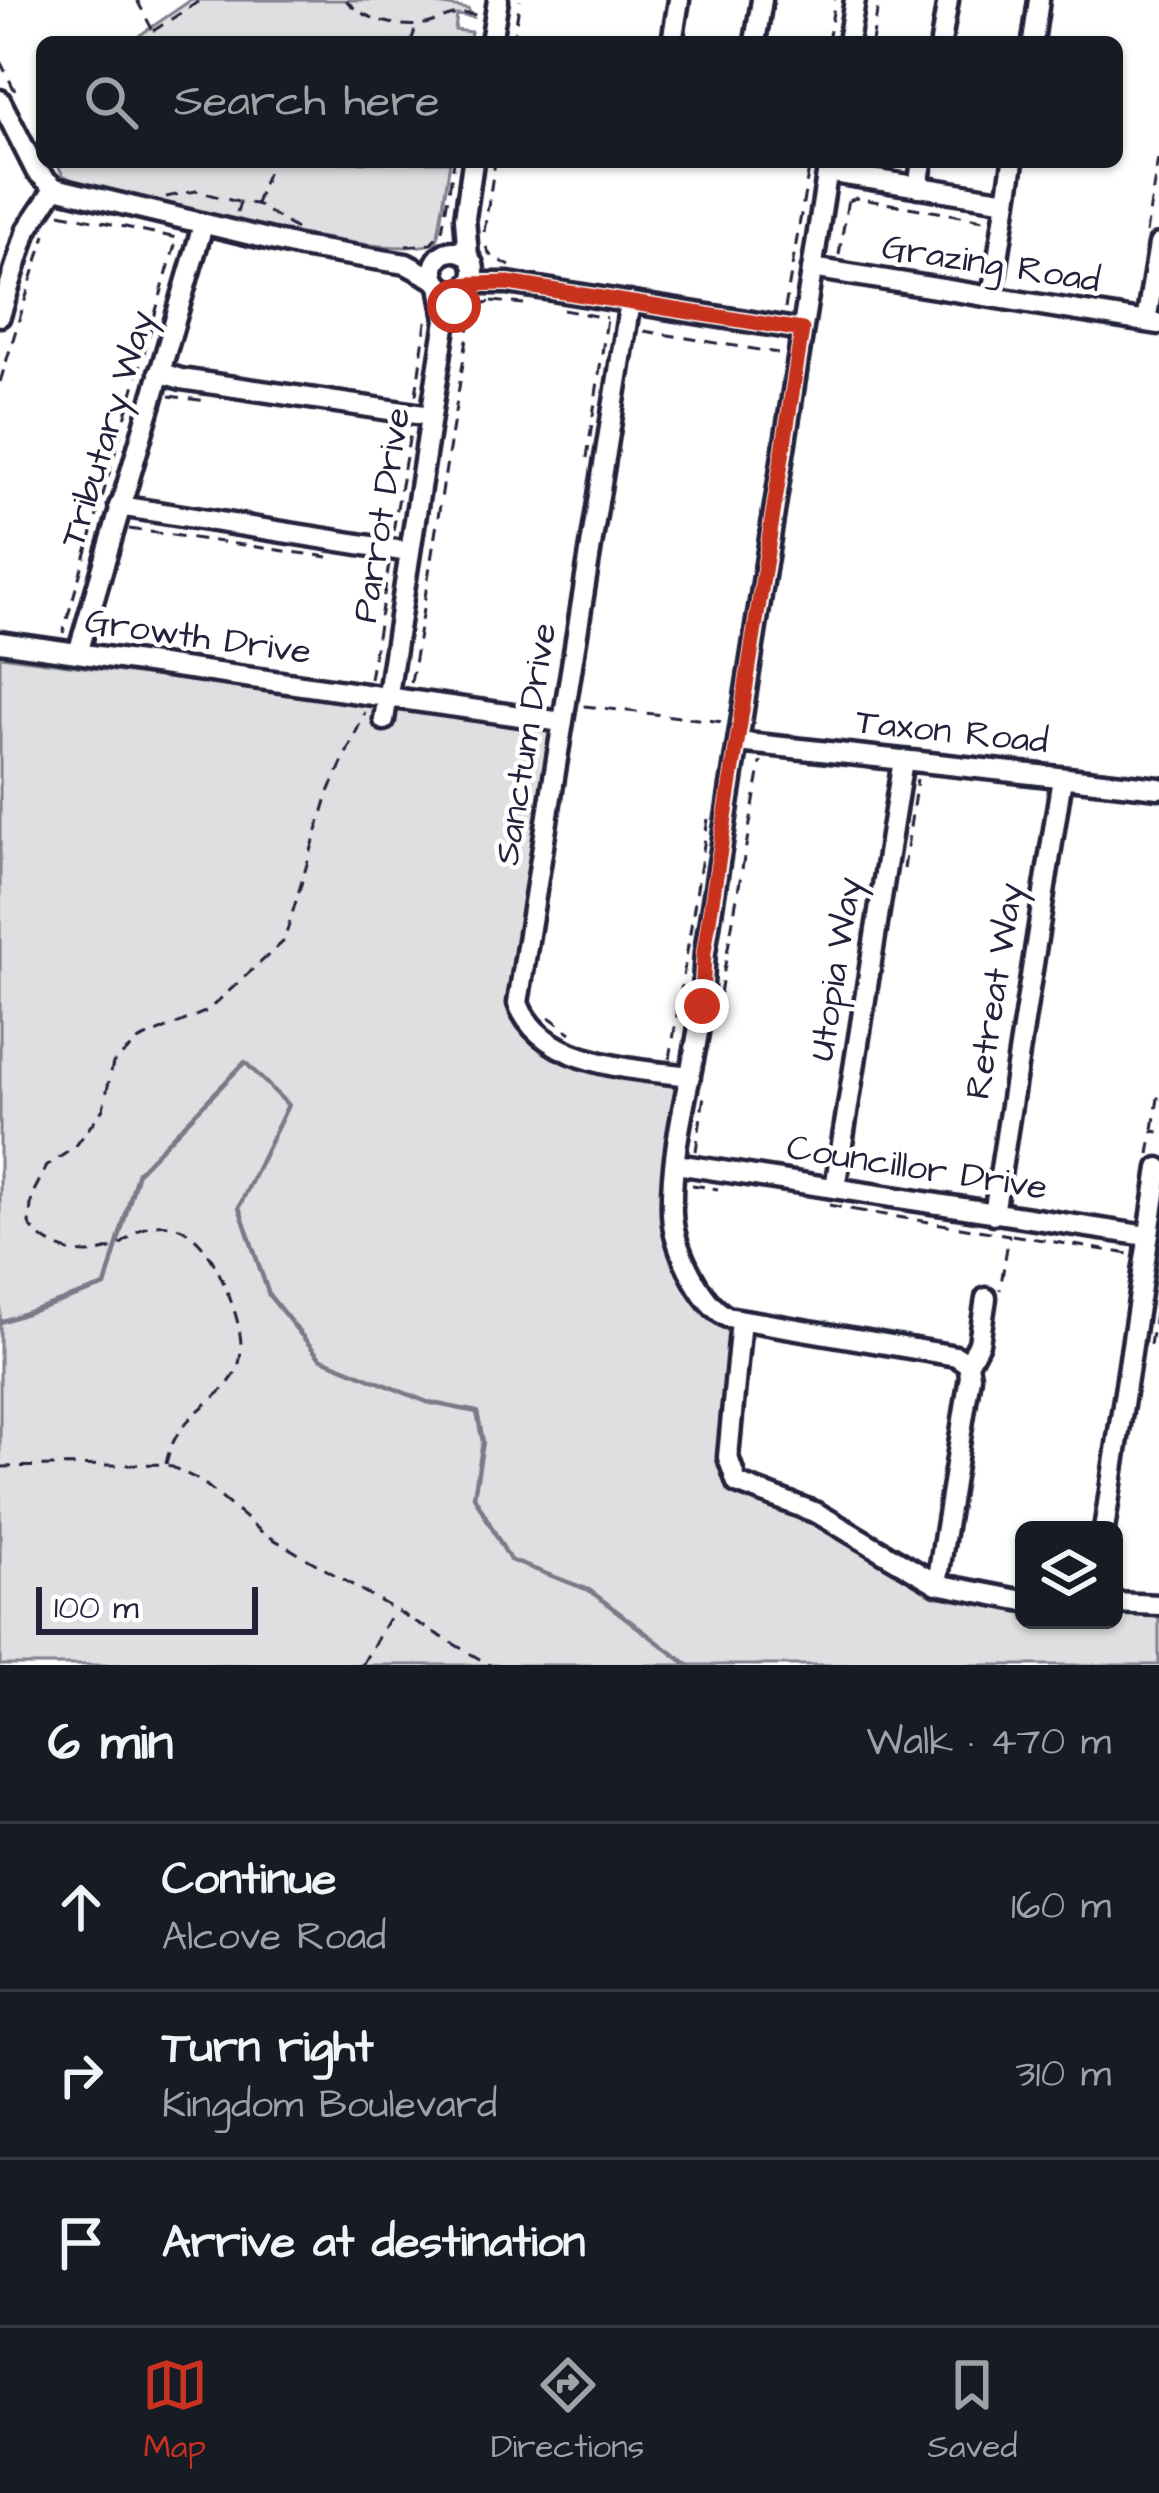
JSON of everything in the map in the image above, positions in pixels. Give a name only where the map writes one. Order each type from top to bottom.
[{"type":"street","points":[[492,36],[497,0]]},
{"type":"street","points":[[673,36],[679,0]]},
{"type":"street","points":[[756,36],[761,0]]},
{"type":"street","points":[[849,36],[855,0]]},
{"type":"street","points":[[942,36],[948,0]]},
{"type":"street","points":[[1034,36],[1040,0]]},
{"type":"street","points":[[0,100],[36,172],[55,188],[232,232],[406,264],[469,252],[508,283]]},
{"type":"street","points":[[466,286],[474,274],[465,218],[472,168]]},
{"type":"street","points":[[968,1364],[956,1356],[740,1320],[712,1309],[695,1286],[671,1218],[685,1166],[698,1081],[737,742],[812,268],[821,168],[1000,200]]},
{"type":"street","points":[[918,187],[921,168]]},
{"type":"street","points":[[992,297],[1000,200],[1011,168]]},
{"type":"street","points":[[0,316],[27,230],[55,188]]},
{"type":"street","points":[[435,289],[434,268],[465,218]]},
{"type":"street","name":"Tributary Way","points":[[78,652],[203,225]]},
{"type":"street","points":[[1152,242],[1152,323]]},
{"type":"street","points":[[406,264],[435,289],[508,283],[802,330]]},
{"type":"street","name":"Grazing Road","points":[[812,268],[1152,323]]},
{"type":"street","name":"Parrot Drive","points":[[384,720],[378,696],[421,415],[446,320],[466,286]]},
{"type":"street","name":"Parrot Drive","points":[[435,289],[446,320]]},
{"type":"street","name":"Sanctum Drive","points":[[630,302],[518,1003],[522,1013],[550,1039],[589,1063],[698,1081]]},
{"type":"street","points":[[159,372],[421,415]]},
{"type":"street","points":[[119,506],[400,550]]},
{"type":"street","name":"Growth Drive","points":[[0,641],[562,722]]},
{"type":"street","name":"Taxon Road","points":[[737,742],[1159,788]]},
{"type":"street","name":"Utopia Way","points":[[835,1188],[903,760]]},
{"type":"street","name":"Retreat Way","points":[[994,1214],[1062,778]]},
{"type":"street","name":"Councillor Drive","points":[[685,1166],[1147,1237]]},
{"type":"street","points":[[1105,1521],[1159,1168]]},
{"type":"street","points":[[937,1584],[968,1364],[992,1300]]},
{"type":"street","points":[[740,1320],[728,1457],[737,1484],[817,1513],[937,1584],[1015,1599]]},
{"type":"street","points":[[1123,1603],[1159,1605]]},
{"type":"path","points":[[136,0],[152,32]]},
{"type":"path","points":[[150,36],[201,0]]},
{"type":"path","points":[[346,0],[360,15],[417,26],[456,11],[478,14]]},
{"type":"path","points":[[514,36],[520,0]]},
{"type":"path","points":[[829,36],[835,0]]},
{"type":"path","points":[[873,36],[878,0]]},
{"type":"path","points":[[413,36],[417,26]]},
{"type":"path","points":[[1152,242],[1159,152]]},
{"type":"path","points":[[256,204],[270,168]]},
{"type":"path","points":[[396,246],[424,246],[442,231],[453,168]]},
{"type":"path","points":[[469,252],[482,240],[494,168]]},
{"type":"path","points":[[848,259],[839,257],[851,176]]},
{"type":"path","points":[[161,198],[196,191],[256,204],[301,231]]},
{"type":"path","points":[[847,202],[856,198],[983,220],[988,226],[1000,200]]},
{"type":"path","points":[[232,232],[240,202]]},
{"type":"path","points":[[58,213],[177,238],[62,637]]},
{"type":"path","points":[[0,382],[46,233]]},
{"type":"path","points":[[166,1465],[171,1441],[192,1416],[229,1387],[240,1367],[240,1341],[229,1294],[200,1240],[187,1231],[166,1225],[142,1229],[116,1247],[66,1252],[40,1240],[29,1224],[32,1195],[47,1166],[75,1147],[104,1109],[113,1063],[139,1040],[207,1011],[284,941],[328,794],[367,708],[378,696],[421,415],[435,289]]},
{"type":"path","points":[[411,685],[472,308]]},
{"type":"path","points":[[126,528],[345,560]]},
{"type":"path","points":[[583,706],[724,722]]},
{"type":"path","points":[[720,996],[759,762]]},
{"type":"path","points":[[688,1196],[685,1166],[698,1081]]},
{"type":"path","points":[[1153,1131],[1159,1092]]},
{"type":"path","points":[[855,1210],[1009,1234],[992,1300]]},
{"type":"path","points":[[0,1467],[166,1465],[201,1481],[263,1533],[490,1665]]},
{"type":"path","points":[[362,1665],[394,1610]]},
{"type":"shaded area","points":[[191,0],[412,0],[468,9],[473,17],[457,15],[455,30],[471,32],[470,36],[139,36]]},
{"type":"shaded area","points":[[59,168],[449,168],[437,242],[411,247],[319,237],[63,175]]},
{"type":"shaded area","points":[[0,656],[553,729],[512,1002],[584,1064],[680,1078],[667,1219],[692,1288],[736,1323],[733,1487],[947,1574],[1015,1587],[1015,1629],[1123,1629],[1123,1608],[1159,1610],[1159,1665],[0,1665]]},
{"type":"waterway","points":[[0,1322],[105,1286],[138,1172],[245,1062],[288,1105],[239,1207],[269,1295],[320,1358],[427,1402],[477,1412],[483,1442],[474,1496],[510,1560],[589,1590],[688,1665]]},
{"type":"route","points":[[454,306],[469,284],[494,282],[802,330],[704,952],[702,1006]]}]
